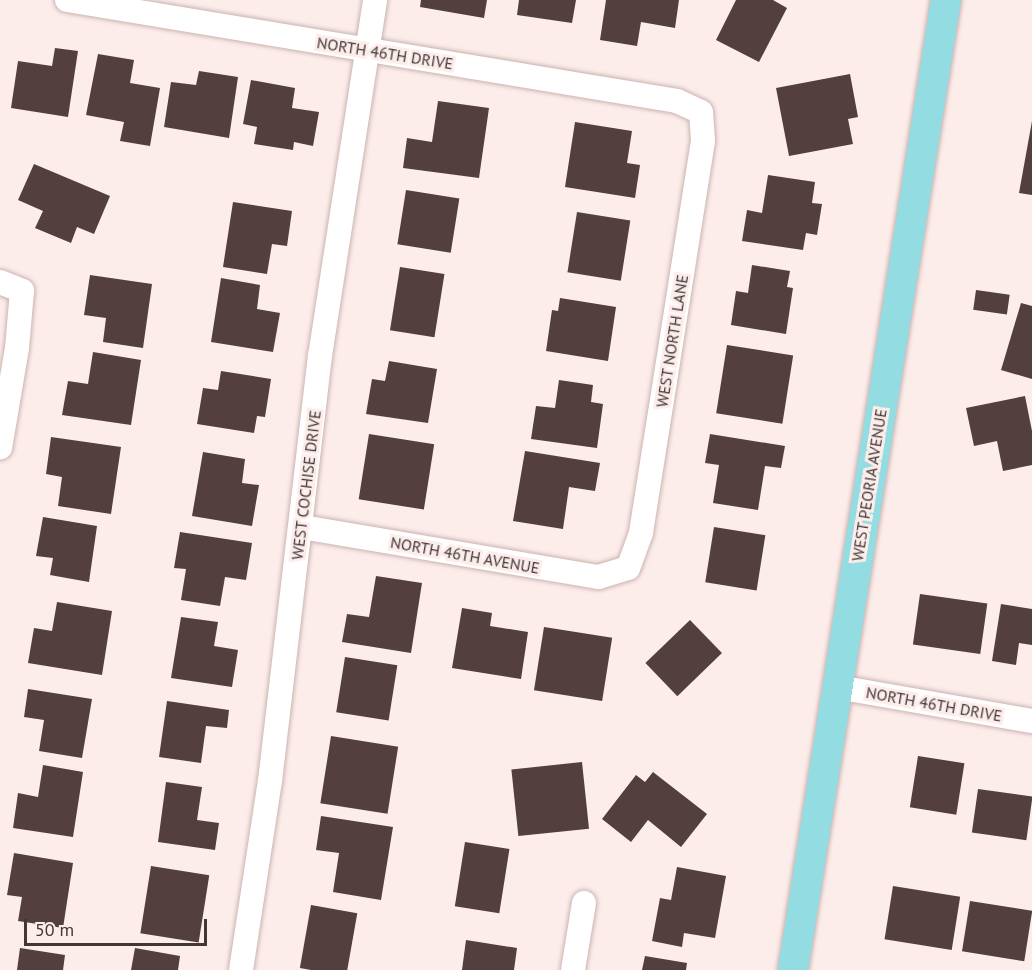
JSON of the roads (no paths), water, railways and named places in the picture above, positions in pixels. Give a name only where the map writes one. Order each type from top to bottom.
[{"type":"main road","name":"WEST PEORIA AVENUE","points":[[793,970],[946,0]]},
{"type":"street","name":"NORTH 46TH DRIVE","points":[[67,0],[677,101],[700,112]]},
{"type":"street","name":"WEST COCHISE DRIVE","points":[[241,970],[301,527],[321,356],[375,0]]},
{"type":"street","name":"WEST NORTH LANE","points":[[628,568],[643,521],[703,141],[700,112]]},
{"type":"street","points":[[0,448],[17,348],[11,287]]},
{"type":"street","name":"NORTH 46TH AVENUE","points":[[301,527],[598,578],[628,568]]},
{"type":"street","name":"NORTH 46TH DRIVE","points":[[837,687],[1032,721]]},
{"type":"street","points":[[573,970],[584,903]]}]
